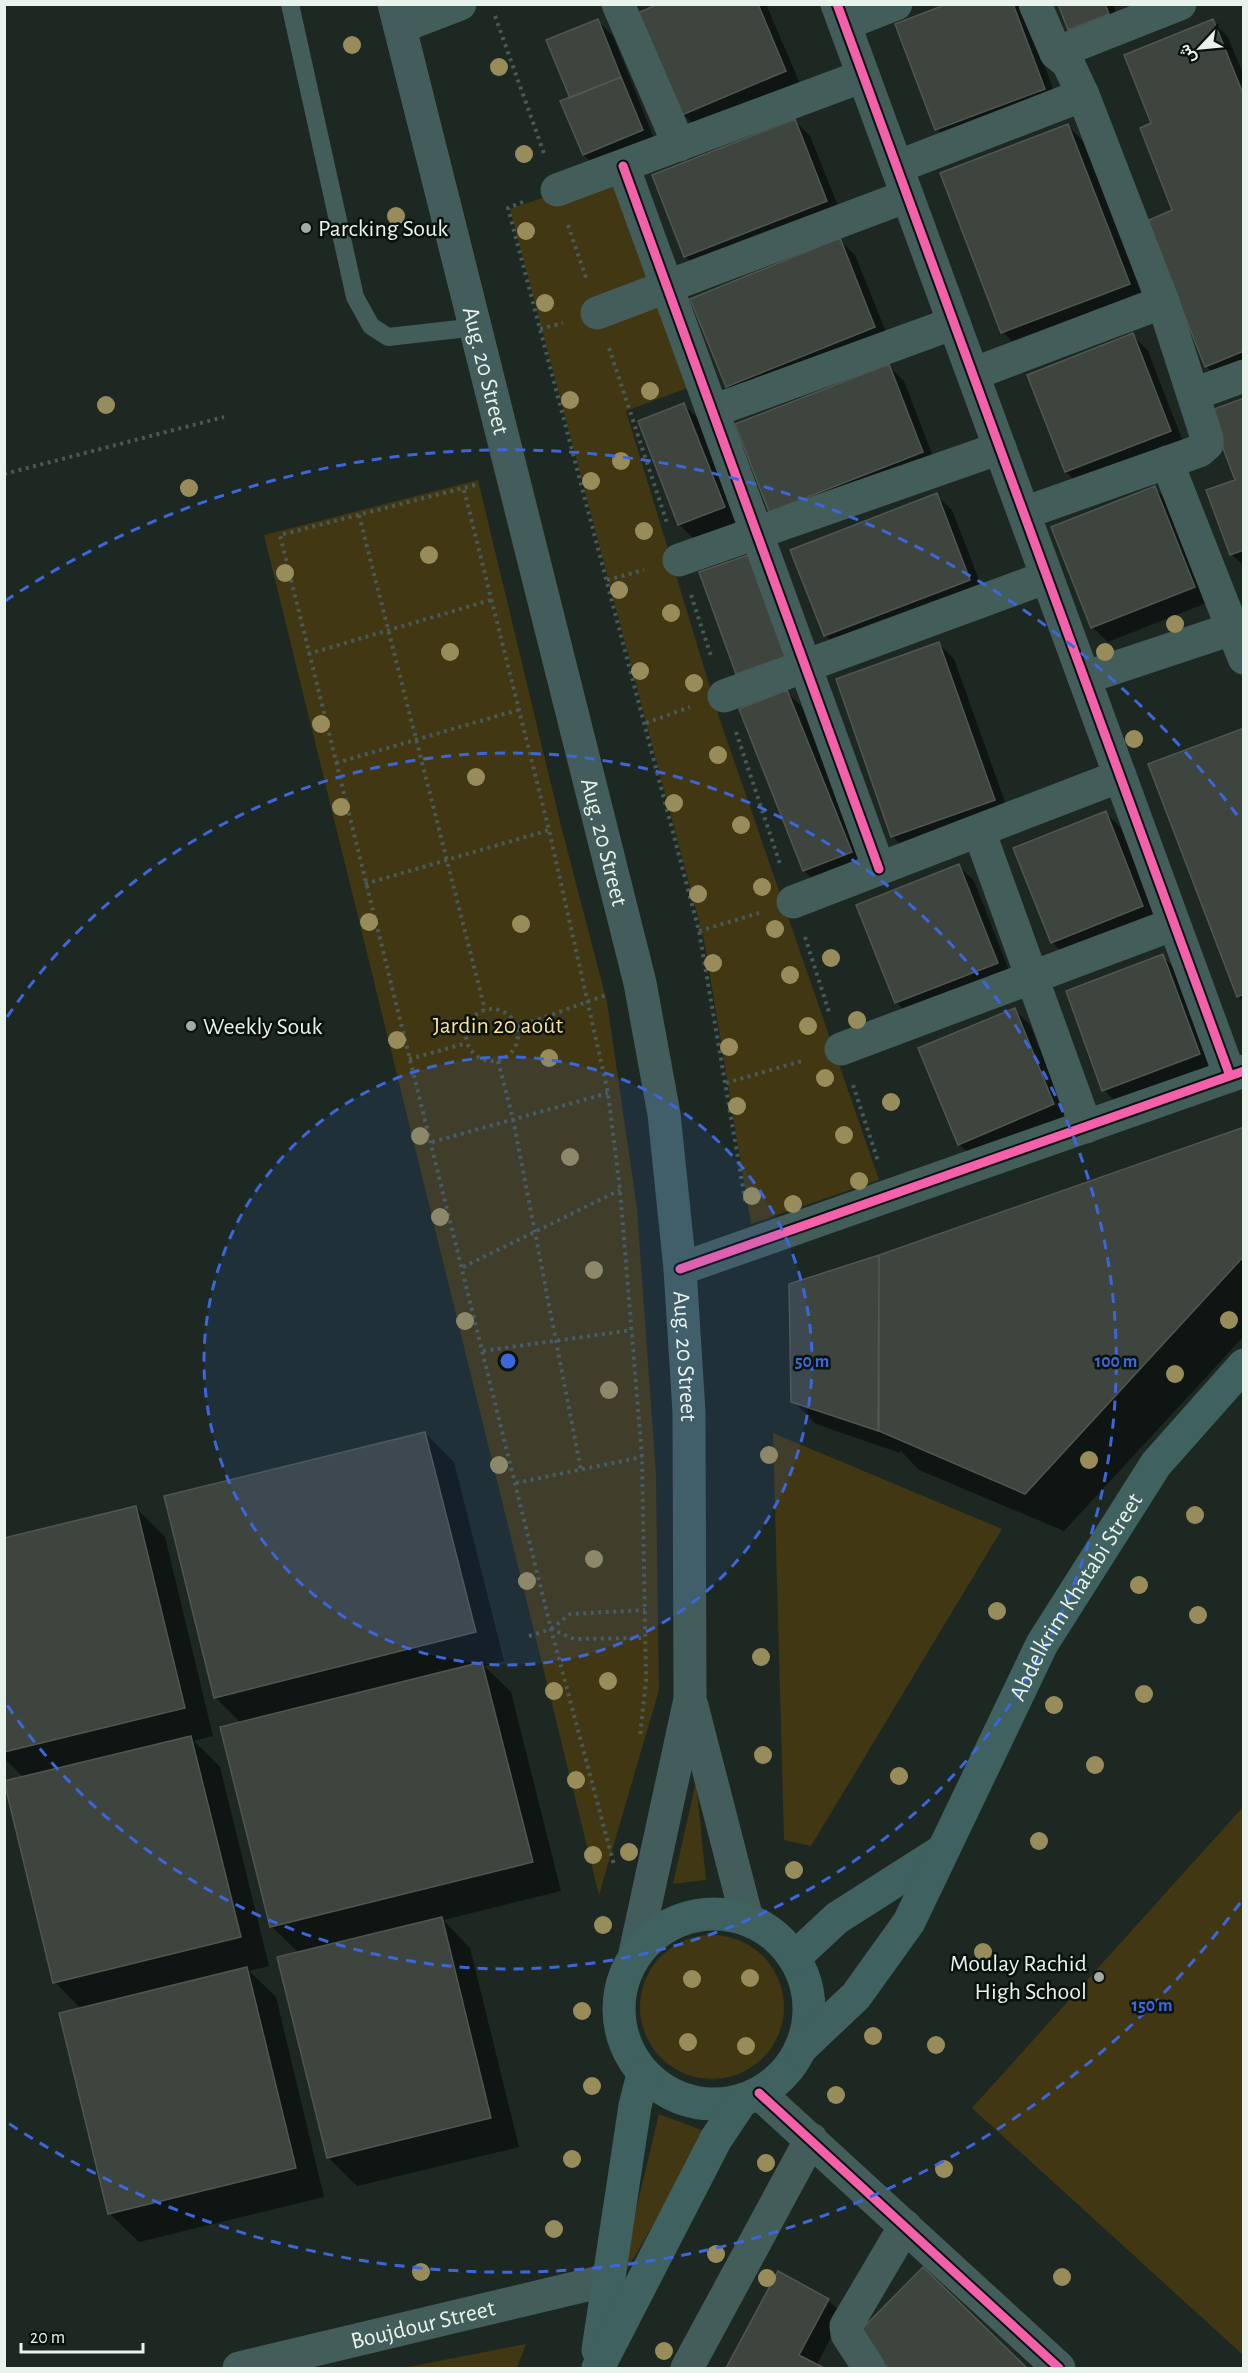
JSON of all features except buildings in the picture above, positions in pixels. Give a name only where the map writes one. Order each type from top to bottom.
[{"type":"main road","name":"Aug. 20 Street","points":[[397,16],[514,472],[640,983],[664,1114],[680,1269],[689,1412],[690,1699]]},
{"type":"main road","name":"Abdelkrim Khatabi Street","points":[[800,2049],[856,1996],[902,1932],[1042,1644],[1156,1464],[1244,1365]]},
{"type":"main road","points":[[690,1699],[747,1919]]},
{"type":"main road","points":[[690,1699],[635,1953],[621,1983],[618,2015],[626,2046],[643,2074],[664,2091],[689,2101],[716,2104],[751,2097]]},
{"type":"main road","points":[[794,1958],[837,1918],[942,1851]]},
{"type":"main road","points":[[596,2368],[717,2139],[751,2097],[790,2067],[800,2049],[807,2027],[808,2003],[804,1980],[794,1958],[774,1935],[747,1919],[723,1913],[690,1917],[674,1922],[653,1935],[635,1953]]},
{"type":"main road","points":[[596,2368],[635,2106],[643,2074]]},
{"type":"street","points":[[397,16],[460,4]]},
{"type":"street","points":[[618,4],[679,145]]},
{"type":"street","points":[[680,1269],[1237,1074],[1174,924],[841,14],[896,4]]},
{"type":"street","points":[[1024,513],[1199,451],[1207,444],[1194,394],[1163,302],[1083,95],[1068,63],[1056,53],[1035,4]]},
{"type":"street","points":[[1056,53],[1180,4]]},
{"type":"street","points":[[557,190],[863,76]]},
{"type":"street","points":[[597,313],[667,286],[902,181],[1083,95]]},
{"type":"street","points":[[623,166],[879,869]]},
{"type":"street","points":[[973,375],[1163,302]]},
{"type":"street","points":[[713,411],[954,323]]},
{"type":"street","points":[[1194,394],[1244,376]]},
{"type":"street","points":[[680,560],[1000,448]]},
{"type":"street","points":[[1084,678],[1240,637],[1167,462]]},
{"type":"street","points":[[724,696],[1047,577]]},
{"type":"street","points":[[793,902],[1120,776]]},
{"type":"street","points":[[979,831],[1086,1127]]},
{"type":"street","points":[[842,1049],[1174,924]]},
{"type":"street","points":[[751,2097],[811,2139],[1059,2368]]},
{"type":"street","points":[[687,2368],[811,2139]]},
{"type":"street","points":[[869,2368],[847,2334],[846,2326],[905,2226]]},
{"type":"street","name":"Boujdour Street","points":[[239,2368],[608,2280]]},
{"type":"lane","points":[[290,4],[355,297],[371,326],[388,337],[477,327]]},
{"type":"path","points":[[491,4],[557,190],[890,1195]]},
{"type":"path","points":[[557,190],[508,208],[699,931],[747,1216]]},
{"type":"path","points":[[4,474],[224,417]]},
{"type":"path","points":[[514,472],[464,490],[280,535],[551,1629],[616,1870],[618,1860]]},
{"type":"path","points":[[464,490],[549,830],[608,1093],[620,1190],[642,1457],[646,1680],[640,1740]]},
{"type":"path","points":[[359,515],[485,1010]]},
{"type":"path","points":[[308,654],[491,600]]},
{"type":"path","points":[[645,723],[724,696]]},
{"type":"path","points":[[336,763],[518,710]]},
{"type":"path","points":[[365,884],[549,830]]},
{"type":"path","points":[[699,931],[793,902]]},
{"type":"path","points":[[517,1027],[640,983]]},
{"type":"path","points":[[485,1010],[504,1013],[517,1027],[514,1048],[498,1061],[482,1059],[470,1050],[467,1042],[467,1026],[478,1013],[485,1010]]},
{"type":"path","points":[[409,1059],[467,1042]]},
{"type":"path","points":[[726,1083],[842,1049]]},
{"type":"path","points":[[498,1061],[513,1119],[581,1470]]},
{"type":"path","points":[[432,1142],[608,1093]]},
{"type":"path","points":[[463,1267],[620,1190]]},
{"type":"path","points":[[483,1351],[632,1330]]},
{"type":"path","points":[[516,1483],[642,1457]]},
{"type":"path","points":[[530,1636],[551,1629],[570,1614],[645,1610]]},
{"type":"path","points":[[551,1629],[574,1639],[645,1638]]},
{"type":"green space","points":[[622,170],[698,384],[626,411],[720,720],[879,1180],[751,1224],[704,940],[510,209]]},
{"type":"green space","name":"Jardin 20 août","points":[[478,480],[561,826],[607,1002],[637,1208],[656,1474],[659,1690],[599,1895],[264,535]]},
{"type":"green space","points":[[773,1433],[1002,1529],[811,1846],[784,1840]]},
{"type":"green space","points":[[696,1781],[706,1880],[673,1884]]},
{"type":"green space","points":[[1243,1807],[1243,2355],[972,2108]]},
{"type":"green space","points":[[712,1935],[740,1940],[763,1956],[779,1979],[784,2007],[779,2035],[763,2058],[740,2074],[712,2079],[684,2074],[661,2058],[645,2035],[640,2007],[645,1979],[661,1956],[684,1940]]},
{"type":"green space","points":[[659,2114],[707,2132],[618,2285]]},
{"type":"green space","points":[[526,2344],[517,2368],[403,2368]]},
{"type":"cycle path","points":[[837,4],[1230,1076]]},
{"type":"cycle path","points":[[623,166],[879,869]]},
{"type":"cycle path","points":[[680,1269],[1244,1071]]},
{"type":"cycle path","points":[[759,2093],[1059,2368]]},
{"type":"place","name":"Parcking Souk","points":[[306,228]]},
{"type":"place","name":"Weekly Souk","points":[[191,1026]]},
{"type":"place","name":"Moulay Rachid High School","points":[[1099,1977]]}]
